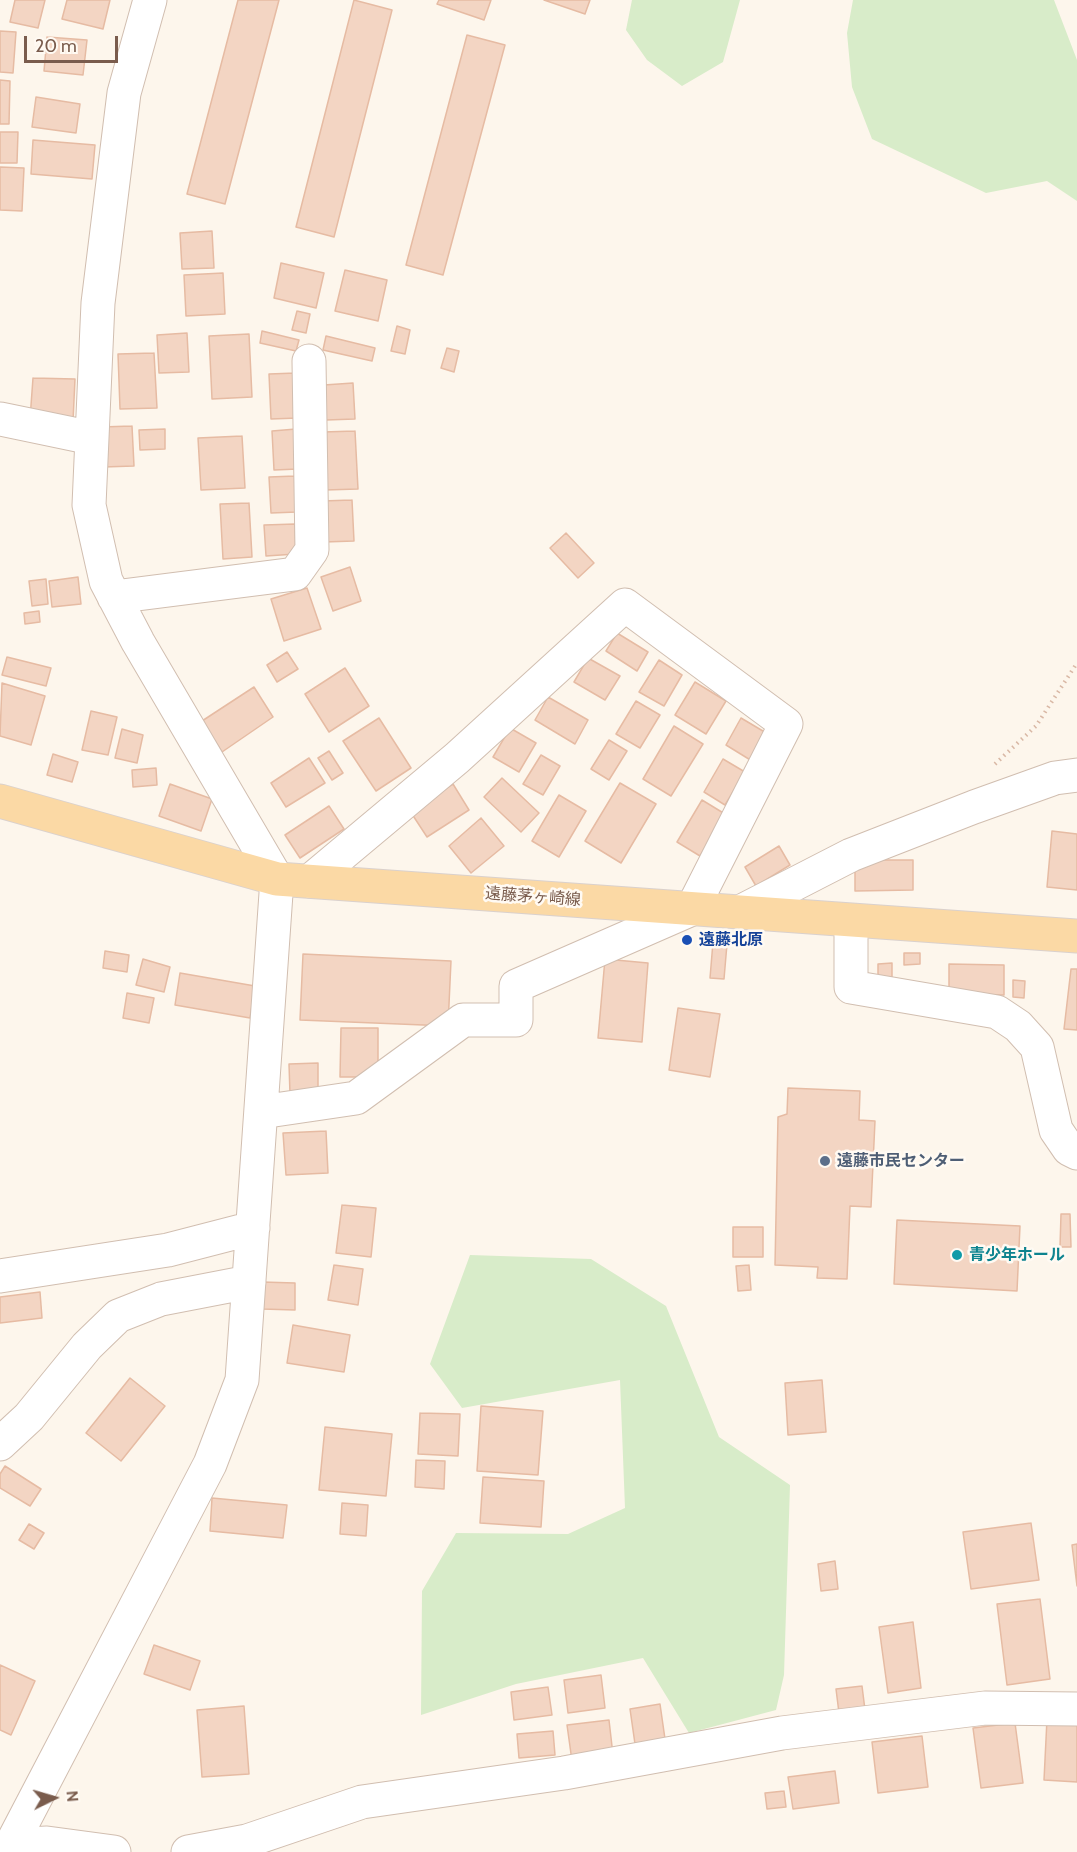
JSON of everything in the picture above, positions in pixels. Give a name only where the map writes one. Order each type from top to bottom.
[{"type":"main road","name":"遠藤茅ヶ崎線","points":[[0,801],[277,879],[1077,936]]},
{"type":"street","points":[[5,1848],[210,1464],[242,1380],[277,879],[114,597],[106,581],[89,505],[98,303],[124,93],[150,0]]},
{"type":"street","points":[[114,597],[295,574],[312,549],[309,361]]},
{"type":"street","points":[[0,419],[92,438]]},
{"type":"street","points":[[261,1112],[356,1098],[463,1020],[516,1020],[516,986],[692,909],[786,724],[625,605],[457,758],[310,881]]},
{"type":"street","points":[[740,912],[851,855],[1055,778],[1077,775]]},
{"type":"street","points":[[851,921],[851,987],[997,1011],[1018,1026],[1037,1047],[1056,1130],[1070,1149],[1077,1153]]},
{"type":"street","points":[[0,1276],[168,1250],[253,1228]]},
{"type":"street","points":[[0,1444],[29,1417],[87,1346],[118,1316],[161,1299],[249,1282]]},
{"type":"street","points":[[188,1852],[247,1841],[362,1802],[564,1773],[782,1733],[985,1708],[1077,1709]]},
{"type":"street","points":[[5,1848],[47,1842],[114,1852]]},
{"type":"path","points":[[974,807],[992,767],[1036,726],[1077,663]]},
{"type":"green space","points":[[632,0],[740,0],[723,62],[682,86],[647,60],[626,30]]},
{"type":"green space","points":[[853,0],[1054,0],[1077,60],[1077,201],[1047,181],[986,193],[872,139],[852,87],[847,33]]},
{"type":"green space","points":[[470,1255],[591,1259],[666,1306],[719,1437],[790,1485],[784,1675],[776,1710],[689,1733],[643,1658],[516,1684],[421,1715],[422,1591],[456,1533],[568,1534],[625,1508],[620,1380],[462,1408],[430,1364]]},
{"type":"building","points":[[15,0],[45,0],[38,28],[10,22]]},
{"type":"building","points":[[67,0],[110,0],[103,29],[62,19]]},
{"type":"building","points":[[238,0],[279,0],[225,204],[187,194]]},
{"type":"building","points":[[354,0],[392,10],[334,237],[296,227]]},
{"type":"building","points":[[439,0],[491,0],[484,20],[437,4]]},
{"type":"building","points":[[544,0],[590,0],[585,14]]},
{"type":"building","points":[[0,31],[16,32],[13,73],[0,72]]},
{"type":"building","points":[[467,35],[505,45],[443,275],[406,265]]},
{"type":"building","points":[[47,37],[87,40],[83,75],[44,71]]},
{"type":"building","points":[[0,80],[10,81],[9,124],[0,124]]},
{"type":"building","points":[[36,97],[80,104],[76,133],[32,127]]},
{"type":"building","points":[[0,132],[18,132],[17,163],[0,163]]},
{"type":"building","points":[[33,140],[95,145],[92,179],[31,174]]},
{"type":"building","points":[[0,167],[24,168],[22,211],[0,210]]},
{"type":"building","points":[[212,231],[214,268],[182,269],[180,233]]},
{"type":"building","points":[[281,263],[324,273],[316,308],[274,298]]},
{"type":"building","points":[[345,270],[387,280],[378,321],[335,311]]},
{"type":"building","points":[[223,273],[225,314],[186,316],[184,275]]},
{"type":"building","points":[[297,311],[310,314],[306,333],[292,330]]},
{"type":"building","points":[[397,326],[410,330],[405,354],[391,351]]},
{"type":"building","points":[[262,331],[299,340],[296,351],[260,343]]},
{"type":"building","points":[[187,333],[189,372],[159,373],[157,335]]},
{"type":"building","points":[[249,334],[252,397],[212,399],[209,336]]},
{"type":"building","points":[[326,336],[375,348],[372,361],[323,350]]},
{"type":"building","points":[[447,348],[459,351],[454,372],[441,368]]},
{"type":"building","points":[[154,353],[157,408],[120,409],[118,354]]},
{"type":"building","points":[[296,373],[298,418],[271,419],[269,374]]},
{"type":"building","points":[[33,378],[75,379],[73,421],[30,419]]},
{"type":"building","points":[[353,383],[355,419],[326,420],[324,385]]},
{"type":"building","points":[[132,426],[134,466],[103,467],[101,427]]},
{"type":"building","points":[[165,429],[165,449],[140,450],[139,430]]},
{"type":"building","points":[[296,429],[298,469],[274,470],[272,431]]},
{"type":"building","points":[[355,431],[358,489],[325,490],[323,432]]},
{"type":"building","points":[[242,436],[245,488],[201,490],[198,438]]},
{"type":"building","points":[[295,476],[297,512],[271,513],[269,477]]},
{"type":"building","points":[[352,500],[354,541],[324,542],[322,501]]},
{"type":"building","points":[[249,503],[252,557],[223,559],[220,504]]},
{"type":"building","points":[[295,524],[296,554],[266,556],[264,525]]},
{"type":"building","points":[[566,533],[594,563],[578,578],[550,548]]},
{"type":"building","points":[[350,567],[361,601],[333,611],[321,577]]},
{"type":"building","points":[[78,577],[81,604],[52,607],[49,581]]},
{"type":"building","points":[[46,579],[48,604],[32,606],[29,581]]},
{"type":"building","points":[[307,588],[321,629],[284,641],[271,599]]},
{"type":"building","points":[[39,611],[40,622],[25,624],[24,613]]},
{"type":"building","points":[[617,633],[648,652],[637,671],[606,651]]},
{"type":"building","points":[[287,652],[298,669],[277,682],[267,665]]},
{"type":"building","points":[[7,657],[51,668],[46,686],[2,675]]},
{"type":"building","points":[[588,658],[620,676],[605,700],[574,682]]},
{"type":"building","points":[[659,660],[682,675],[664,706],[639,692]]},
{"type":"building","points":[[345,668],[369,706],[329,732],[305,694]]},
{"type":"building","points":[[695,682],[726,701],[706,734],[675,715]]},
{"type":"building","points":[[2,683],[45,696],[31,745],[0,736]]},
{"type":"building","points":[[254,687],[273,717],[222,752],[202,721]]},
{"type":"building","points":[[548,697],[588,720],[575,744],[535,720]]},
{"type":"building","points":[[636,701],[660,715],[640,748],[616,734]]},
{"type":"building","points":[[91,711],[117,717],[108,755],[82,750]]},
{"type":"building","points":[[379,718],[411,768],[376,791],[343,741]]},
{"type":"building","points":[[741,718],[768,734],[752,761],[726,745]]},
{"type":"building","points":[[674,726],[703,744],[671,796],[643,779]]},
{"type":"building","points":[[510,728],[536,743],[519,772],[493,757]]},
{"type":"building","points":[[122,729],[143,735],[137,763],[115,758]]},
{"type":"building","points":[[609,740],[627,751],[609,780],[591,769]]},
{"type":"building","points":[[329,751],[343,773],[332,780],[318,758]]},
{"type":"building","points":[[53,754],[78,762],[72,782],[47,775]]},
{"type":"building","points":[[541,755],[560,766],[543,795],[523,784]]},
{"type":"building","points":[[309,758],[325,783],[286,807],[271,783]]},
{"type":"building","points":[[723,759],[745,772],[725,805],[704,792]]},
{"type":"building","points":[[156,768],[157,785],[133,787],[132,770]]},
{"type":"building","points":[[502,778],[539,813],[521,832],[484,797]]},
{"type":"building","points":[[620,783],[656,804],[621,863],[585,841]]},
{"type":"building","points":[[170,784],[212,799],[201,831],[159,816]]},
{"type":"building","points":[[453,784],[469,810],[427,837],[410,811]]},
{"type":"building","points":[[559,795],[586,811],[559,857],[532,841]]},
{"type":"building","points":[[702,800],[725,814],[700,856],[677,842]]},
{"type":"building","points":[[329,806],[344,829],[300,858],[285,835]]},
{"type":"building","points":[[481,818],[504,846],[471,873],[449,846]]},
{"type":"building","points":[[1052,831],[1077,834],[1077,890],[1047,887]]},
{"type":"building","points":[[779,846],[790,865],[756,886],[745,867]]},
{"type":"building","points":[[855,860],[913,860],[913,890],[855,891]]},
{"type":"building","points":[[713,942],[727,944],[724,979],[710,978]]},
{"type":"building","points":[[105,951],[129,955],[127,972],[103,968]]},
{"type":"building","points":[[904,953],[920,953],[920,964],[904,965]]},
{"type":"building","points":[[303,954],[451,961],[448,1026],[300,1020]]},
{"type":"building","points":[[143,959],[170,967],[164,992],[136,985]]},
{"type":"building","points":[[605,959],[648,963],[642,1042],[598,1038]]},
{"type":"building","points":[[892,963],[892,977],[878,978],[878,964]]},
{"type":"building","points":[[949,964],[1004,965],[1004,995],[949,994]]},
{"type":"building","points":[[1071,969],[1077,969],[1077,1030],[1064,1029]]},
{"type":"building","points":[[180,973],[255,986],[250,1018],[175,1005]]},
{"type":"building","points":[[1013,980],[1025,981],[1024,998],[1013,997]]},
{"type":"building","points":[[127,993],[154,998],[149,1023],[123,1018]]},
{"type":"building","points":[[678,1008],[720,1014],[710,1077],[669,1070]]},
{"type":"building","points":[[341,1028],[378,1028],[378,1077],[340,1077]]},
{"type":"building","points":[[318,1063],[318,1093],[290,1094],[289,1064]]},
{"type":"building","name":"遠藤市民センター","points":[[788,1088],[860,1091],[859,1120],[875,1121],[871,1207],[850,1206],[847,1279],[817,1278],[818,1267],[775,1265],[778,1117],[787,1114]]},
{"type":"building","points":[[326,1131],[328,1173],[286,1175],[283,1133]]},
{"type":"building","points":[[342,1205],[376,1208],[371,1257],[336,1253]]},
{"type":"building","points":[[1061,1214],[1070,1214],[1071,1247],[1060,1247]]},
{"type":"building","name":"青少年ホール","points":[[897,1220],[1020,1226],[1017,1291],[894,1284]]},
{"type":"building","points":[[733,1227],[763,1227],[763,1257],[733,1257]]},
{"type":"building","points":[[334,1265],[363,1269],[358,1305],[328,1300]]},
{"type":"building","points":[[749,1265],[751,1290],[738,1291],[736,1266]]},
{"type":"building","points":[[262,1282],[295,1283],[295,1310],[262,1309]]},
{"type":"building","points":[[40,1292],[42,1318],[0,1323],[0,1297]]},
{"type":"building","points":[[293,1325],[350,1335],[344,1372],[287,1363]]},
{"type":"building","points":[[130,1378],[165,1406],[121,1461],[86,1433]]},
{"type":"building","points":[[822,1380],[826,1432],[788,1435],[785,1383]]},
{"type":"building","points":[[481,1406],[543,1411],[538,1475],[477,1471]]},
{"type":"building","points":[[420,1413],[460,1414],[458,1456],[418,1454]]},
{"type":"building","points":[[325,1427],[392,1434],[386,1496],[319,1490]]},
{"type":"building","points":[[416,1460],[445,1461],[444,1489],[415,1487]]},
{"type":"building","points":[[5,1466],[41,1489],[30,1506],[0,1488],[0,1474]]},
{"type":"building","points":[[483,1477],[544,1481],[541,1527],[480,1523]]},
{"type":"building","points":[[212,1498],[287,1505],[283,1538],[210,1531]]},
{"type":"building","points":[[342,1503],[368,1505],[366,1536],[340,1534]]},
{"type":"building","points":[[1031,1523],[1039,1580],[971,1589],[963,1532]]},
{"type":"building","points":[[29,1524],[44,1533],[34,1549],[19,1540]]},
{"type":"building","points":[[1077,1544],[1077,1586],[1072,1545]]},
{"type":"building","points":[[835,1561],[838,1589],[821,1591],[818,1564]]},
{"type":"building","points":[[1040,1599],[1050,1679],[1007,1685],[997,1604]]},
{"type":"building","points":[[913,1622],[921,1688],[888,1693],[879,1627]]},
{"type":"building","points":[[154,1645],[200,1661],[190,1690],[144,1674]]},
{"type":"building","points":[[0,1665],[35,1681],[11,1735],[0,1730]]},
{"type":"building","points":[[601,1675],[605,1708],[568,1713],[564,1680]]},
{"type":"building","points":[[862,1686],[865,1710],[839,1713],[836,1689]]},
{"type":"building","points":[[548,1687],[552,1715],[514,1720],[511,1692]]},
{"type":"building","points":[[660,1704],[665,1739],[635,1744],[630,1709]]},
{"type":"building","points":[[244,1706],[249,1774],[202,1777],[197,1710]]},
{"type":"building","points":[[1047,1719],[1077,1721],[1077,1782],[1044,1780]]},
{"type":"building","points":[[609,1720],[613,1755],[572,1761],[567,1725]]},
{"type":"building","points":[[1015,1723],[1023,1783],[981,1788],[973,1728]]},
{"type":"building","points":[[553,1731],[555,1755],[519,1758],[517,1734]]},
{"type":"building","points":[[922,1736],[928,1787],[878,1793],[872,1742]]},
{"type":"building","points":[[835,1771],[839,1803],[793,1809],[788,1777]]},
{"type":"building","points":[[784,1791],[786,1807],[767,1809],[765,1793]]},
{"type":"place","name":"遠藤北原","points":[[687,940]]},
{"type":"place","name":"遠藤市民センター","points":[[825,1161]]},
{"type":"place","name":"青少年ホール","points":[[957,1255]]}]
